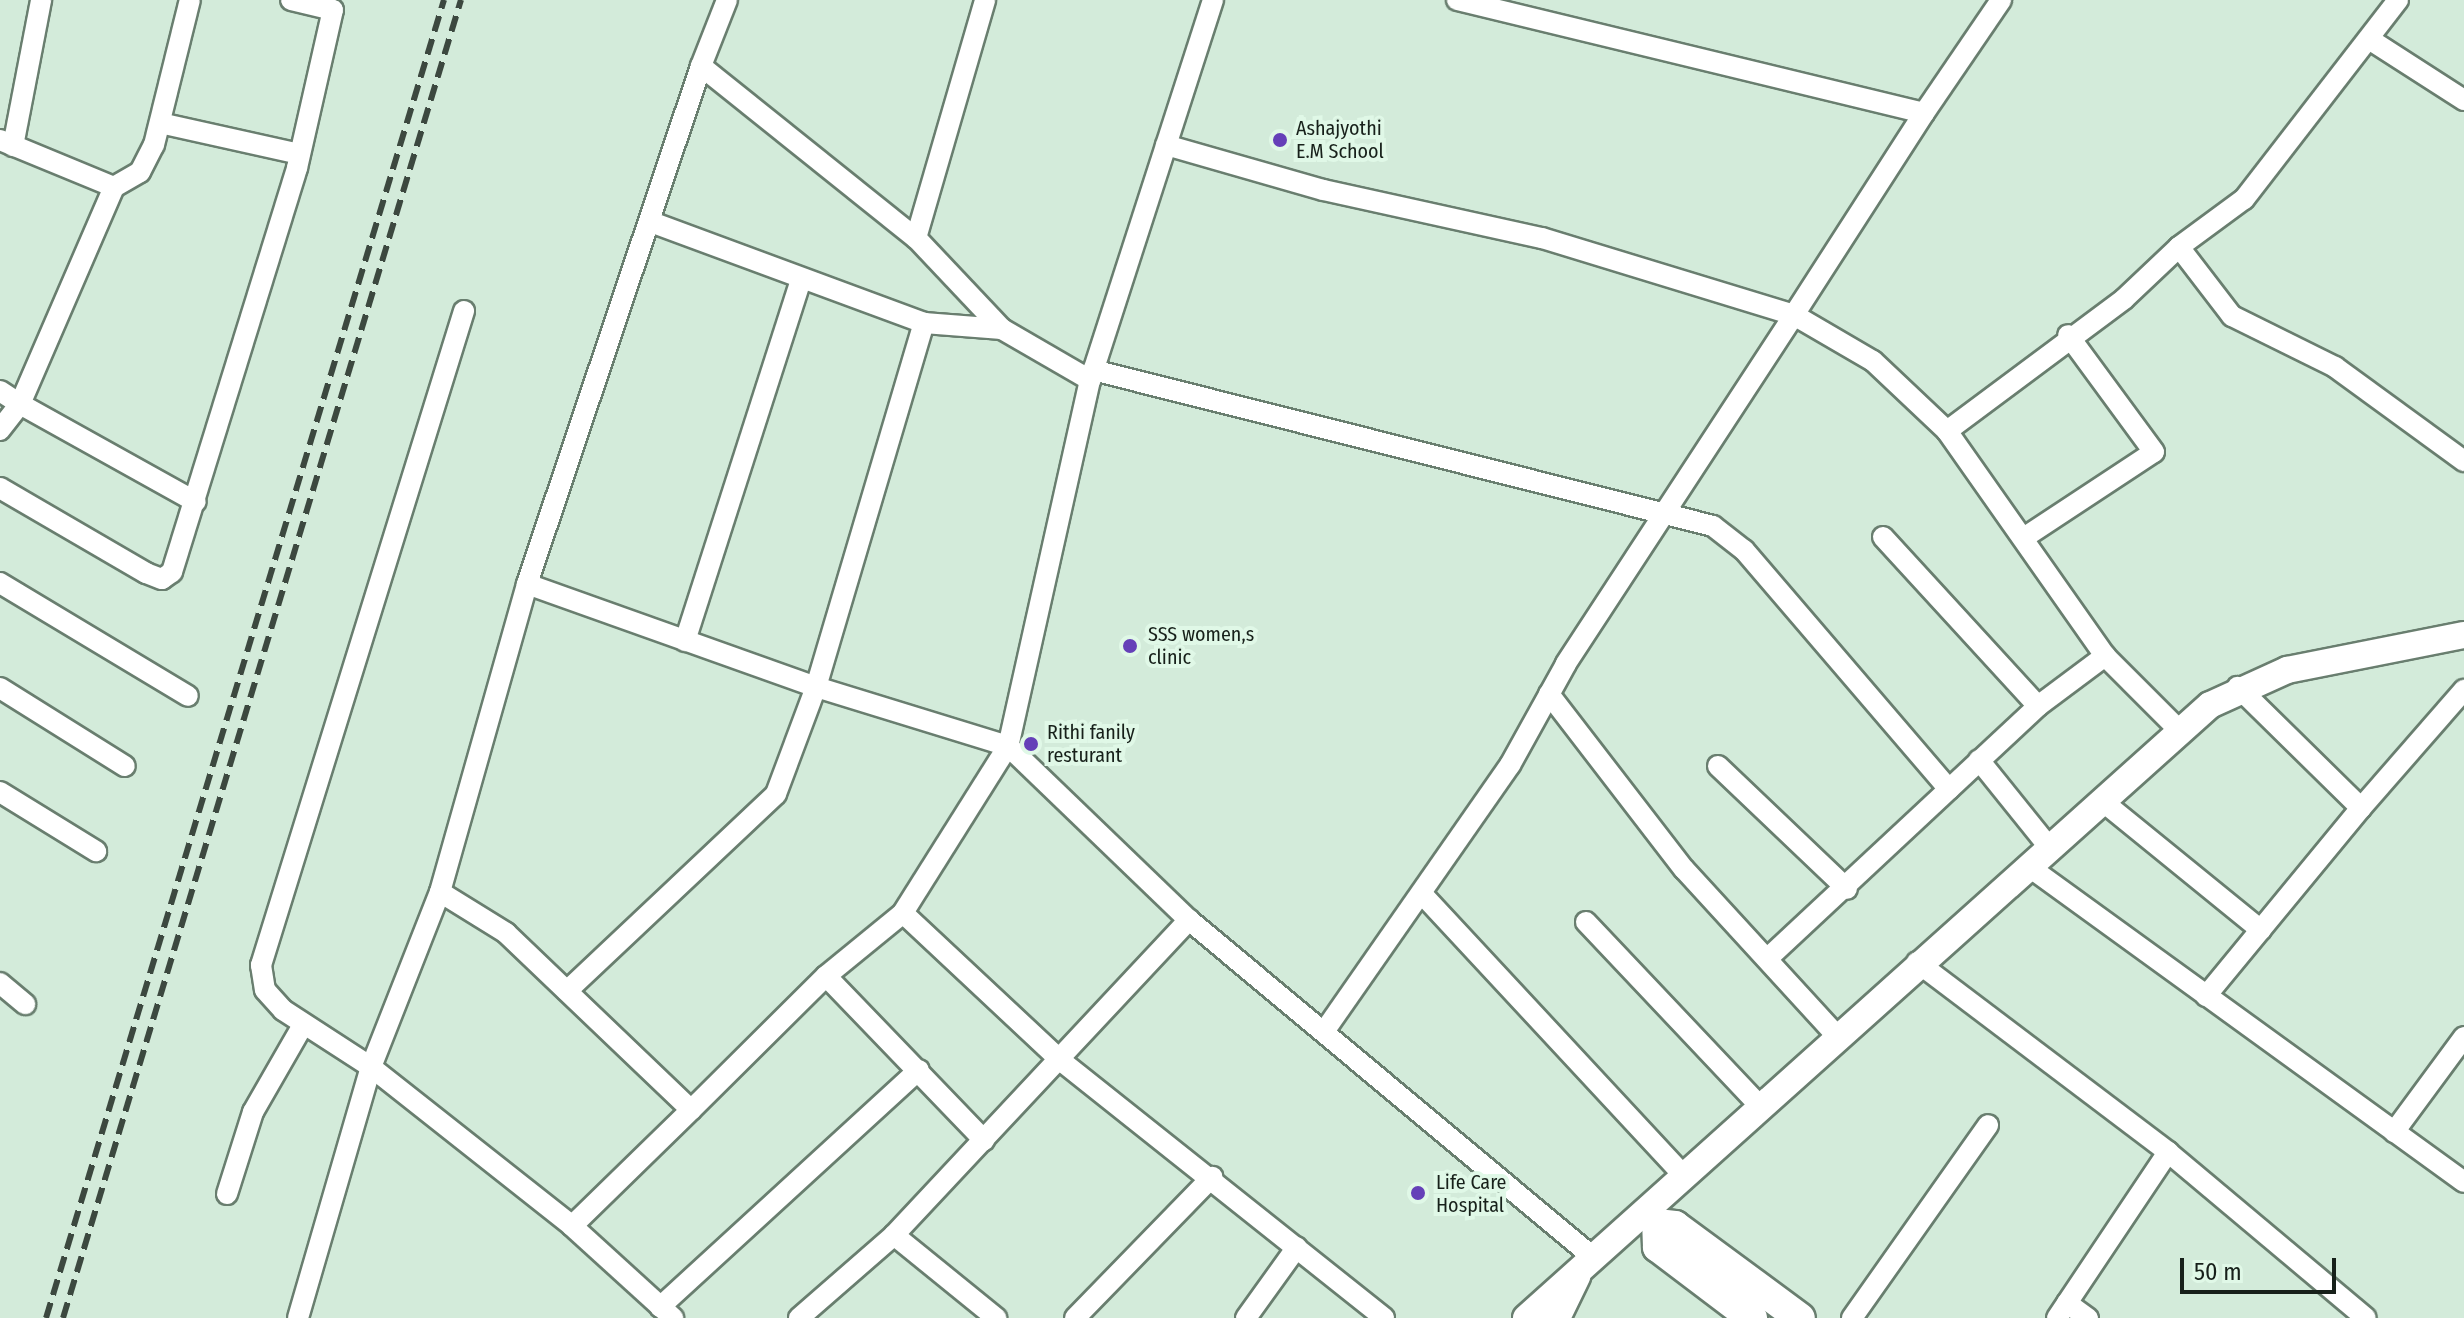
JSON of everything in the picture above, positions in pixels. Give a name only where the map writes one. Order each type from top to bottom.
[{"type":"main road","points":[[1650,1220],[1658,1247],[1752,1318]]},
{"type":"main road","points":[[1650,1220],[1675,1226],[1800,1318]]},
{"type":"street","points":[[41,0],[7,143],[114,187]]},
{"type":"street","points":[[0,430],[20,404],[114,187],[140,172],[160,123],[190,0]]},
{"type":"street","points":[[0,488],[162,579],[172,572],[196,502],[300,154],[334,5],[291,0]]},
{"type":"street","points":[[298,1318],[371,1067],[440,892],[527,584],[701,66],[727,0]]},
{"type":"street","points":[[916,238],[985,0]]},
{"type":"street","points":[[572,1226],[826,976],[903,913],[1008,746],[1091,375],[1213,0]]},
{"type":"street","points":[[1457,0],[1924,113]]},
{"type":"street","points":[[1325,1030],[1423,895],[1924,113],[2001,0]]},
{"type":"street","points":[[1947,431],[2068,335],[2124,299],[2179,247],[2244,199],[2398,0]]},
{"type":"street","points":[[2369,39],[2464,100]]},
{"type":"street","points":[[701,66],[916,238],[1002,329],[1091,375],[1670,511],[1713,526],[1744,550],[1949,789]]},
{"type":"street","points":[[160,123],[300,154]]},
{"type":"street","points":[[1166,145],[1323,190],[1542,238],[1794,315],[1873,361],[1947,431],[2025,537],[2105,656],[2178,729]]},
{"type":"street","points":[[651,222],[800,282],[924,323],[1002,329]]},
{"type":"street","points":[[2179,247],[2232,316],[2335,367],[2464,461]]},
{"type":"street","points":[[685,641],[800,282]]},
{"type":"street","points":[[464,311],[263,955],[265,990],[303,1025],[371,1067],[572,1226],[667,1312],[919,1070]]},
{"type":"street","points":[[567,991],[761,815],[816,687],[924,323]]},
{"type":"street","points":[[2025,537],[2154,452],[2068,335]]},
{"type":"street","points":[[0,391],[196,502]]},
{"type":"street","points":[[1883,537],[2038,706]]},
{"type":"street","points":[[0,583],[188,696]]},
{"type":"street","points":[[527,584],[816,687],[1008,746],[1189,920],[1325,1030],[1587,1266]]},
{"type":"street","points":[[1526,1318],[1587,1266],[1650,1220],[1686,1178],[1837,1036],[2178,729],[2238,687],[2464,635]]},
{"type":"street","points":[[1768,958],[1847,889],[2038,706],[2105,656]]},
{"type":"street","points":[[2238,687],[2361,808]]},
{"type":"street","points":[[0,688],[125,766]]},
{"type":"street","points":[[2206,996],[2361,808],[2464,690]]},
{"type":"street","points":[[1549,694],[1684,869],[1837,1036]]},
{"type":"street","points":[[1979,760],[2049,847]]},
{"type":"street","points":[[1718,766],[1847,889]]},
{"type":"street","points":[[0,792],[96,851]]},
{"type":"street","points":[[2101,800],[2261,930]]},
{"type":"street","points":[[2028,866],[2464,1182]]},
{"type":"street","points":[[440,892],[506,933],[691,1110]]},
{"type":"street","points":[[1423,895],[1686,1178]]},
{"type":"street","points":[[903,913],[1060,1060],[1212,1177],[1384,1318]]},
{"type":"street","points":[[799,1318],[894,1235],[1189,920]]},
{"type":"street","points":[[1586,922],[1761,1107]]},
{"type":"street","points":[[1917,962],[2168,1152],[2366,1318]]},
{"type":"street","points":[[826,976],[984,1140]]},
{"type":"street","points":[[0,983],[25,1004]]},
{"type":"street","points":[[227,1194],[253,1112],[303,1025]]},
{"type":"street","points":[[2394,1132],[2464,1037]]},
{"type":"street","points":[[1852,1318],[1988,1125]]},
{"type":"street","points":[[2088,1318],[2062,1310],[2168,1152]]},
{"type":"street","points":[[1075,1318],[1212,1177]]},
{"type":"street","points":[[894,1235],[996,1318]]},
{"type":"street","points":[[1246,1318],[1297,1247]]},
{"type":"street","points":[[1557,1318],[1587,1266]]},
{"type":"railway","points":[[46,1318],[444,0]]},
{"type":"railway","points":[[63,1318],[461,0]]},
{"type":"place","name":"Ashajyothi E.M School","points":[[1280,140]]},
{"type":"place","name":"SSS women,s clinic","points":[[1130,646]]},
{"type":"place","name":"Rithi fanily resturant","points":[[1031,744]]},
{"type":"place","name":"Life Care Hospital","points":[[1418,1193]]}]
